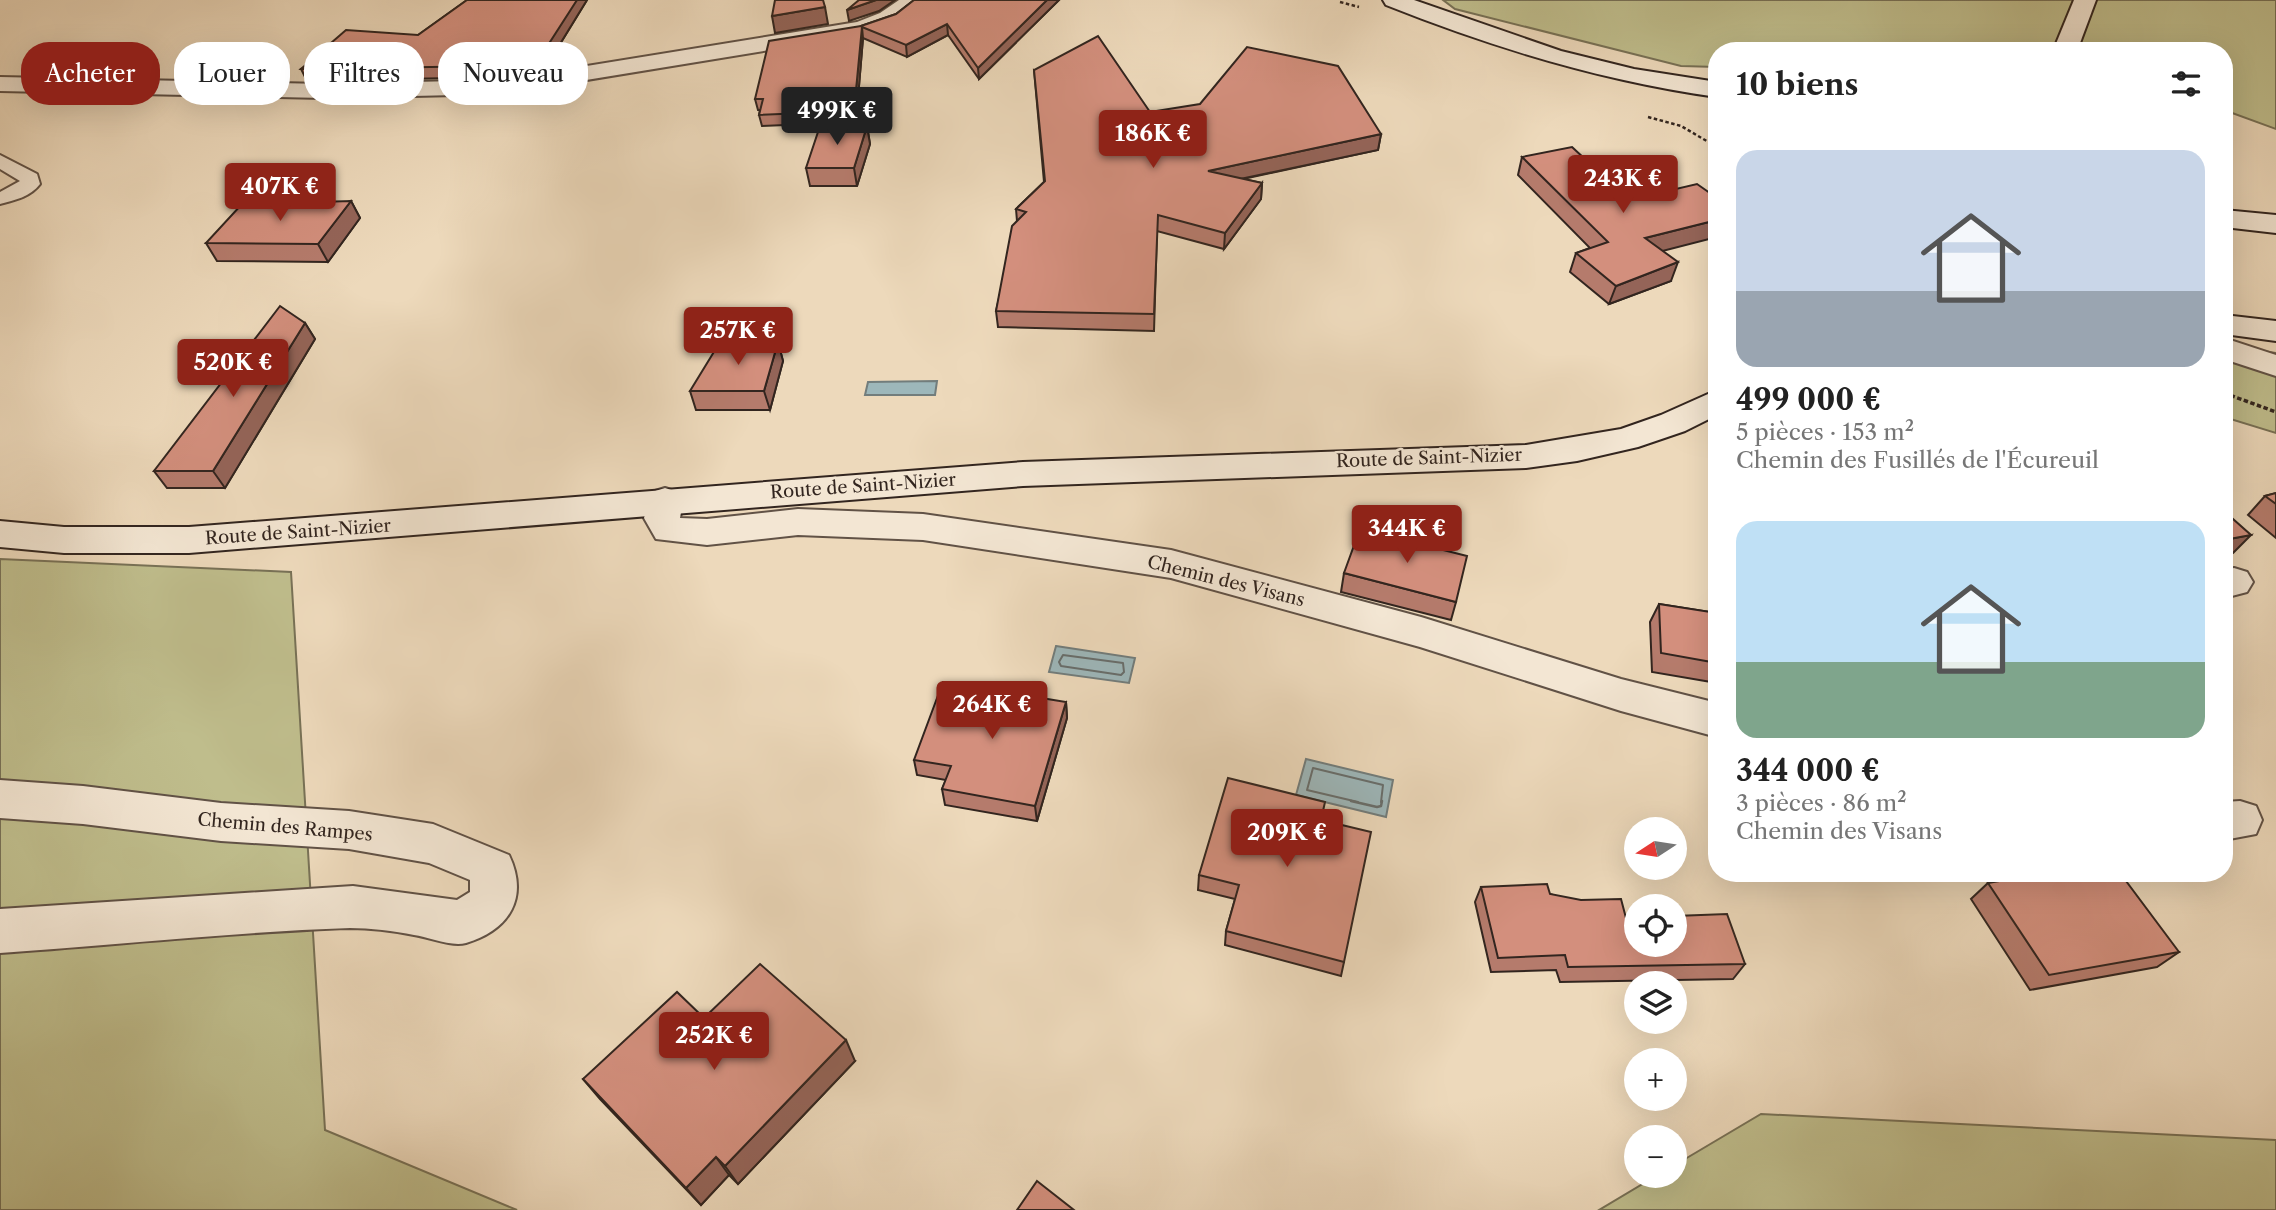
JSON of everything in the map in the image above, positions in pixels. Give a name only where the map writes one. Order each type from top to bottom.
[{"type":"street","points":[[0,84],[324,91],[501,87],[862,28],[888,18],[914,0]]},
{"type":"street","points":[[1394,0],[1483,35],[1578,65],[1657,82],[1708,89]]},
{"type":"street","points":[[2069,42],[2085,0]]},
{"type":"street","points":[[2233,219],[2276,224]]},
{"type":"street","points":[[2233,325],[2276,331]]},
{"type":"street","points":[[2233,351],[2276,366]]},
{"type":"street","name":"Route de Saint-Nizier","points":[[0,534],[64,540],[189,540],[321,532],[665,500],[1039,473],[1210,465],[1486,459],[1608,446],[1685,421],[1708,407]]},
{"type":"street","name":"Chemin des Visans","points":[[665,500],[662,518],[669,530],[707,532],[798,522],[923,527],[1171,564],[1421,632],[1708,717]]},
{"type":"street","points":[[1554,673],[1708,697]]},
{"type":"street","name":"Chemin des Rampes","points":[[0,799],[83,805],[221,822],[349,830],[433,844],[493,869],[493,903],[462,923],[412,913],[353,907],[0,931]]},
{"type":"lane","points":[[0,161],[30,177],[30,184],[17,193],[0,198]]},
{"type":"path","points":[[2233,396],[2276,412]]},
{"type":"shaded area","points":[[1443,0],[2276,0],[2276,129],[2233,113],[2233,42],[1708,42],[1708,67],[1681,66],[1455,9]]},
{"type":"shaded area","points":[[2233,346],[2276,353],[2276,433],[2233,420]]},
{"type":"shaded area","points":[[0,559],[291,572],[325,1130],[517,1210],[0,1210]]},
{"type":"shaded area","points":[[1761,1114],[2276,1140],[2276,1210],[1599,1210],[1636,1188],[1687,1188],[1687,1158]]},
{"type":"water","points":[[937,381],[935,395],[865,395],[868,382]]},
{"type":"water","points":[[1056,646],[1135,658],[1129,683],[1049,672]]},
{"type":"water","points":[[1306,759],[1393,780],[1386,817],[1296,795]]},
{"type":"building","points":[[467,0],[577,0],[550,42],[438,42],[438,67],[424,67],[424,42],[332,42],[346,30],[418,35]]},
{"type":"building","points":[[775,0],[823,0],[825,7],[772,16]]},
{"type":"building","points":[[859,0],[876,0],[847,10]]},
{"type":"building","points":[[914,0],[1047,0],[978,68],[947,24],[906,45],[862,27],[854,111],[759,115],[763,99],[755,99],[769,41],[861,26],[896,14]]},
{"type":"building","points":[[1098,36],[1150,112],[1200,104],[1247,47],[1338,66],[1381,134],[1208,171],[1262,183],[1225,233],[1158,215],[1154,314],[996,311],[1012,226],[1026,212],[1016,209],[1045,181],[1034,70]]},
{"type":"building","points":[[820,126],[867,126],[854,168],[806,168]]},
{"type":"building","points":[[1572,147],[1629,200],[1697,184],[1708,192],[1708,222],[1645,238],[1678,262],[1616,286],[1576,253],[1608,242],[1522,157]]},
{"type":"building","points":[[351,201],[318,244],[206,243],[242,204]]},
{"type":"building","points":[[280,306],[305,323],[213,471],[154,471]]},
{"type":"building","points":[[720,342],[778,342],[764,391],[690,391]]},
{"type":"building","points":[[2276,493],[2276,504],[2265,496]]},
{"type":"building","points":[[2233,519],[2251,535],[2233,538]]},
{"type":"building","points":[[1360,529],[1467,556],[1456,602],[1344,573]]},
{"type":"building","points":[[1659,604],[1708,612],[1708,661],[1661,653]]},
{"type":"building","points":[[943,682],[1066,702],[1035,806],[942,789],[951,766],[914,760]]},
{"type":"building","points":[[1228,778],[1325,802],[1321,820],[1371,832],[1344,962],[1226,931],[1239,885],[1199,875]]},
{"type":"building","points":[[2127,882],[2179,952],[2049,975],[1988,883]]},
{"type":"building","points":[[1547,884],[1550,894],[1581,900],[1621,899],[1624,910],[1624,957],[1687,957],[1687,916],[1727,914],[1745,964],[1568,967],[1565,955],[1498,958],[1481,887]]},
{"type":"building","points":[[760,964],[846,1040],[725,1166],[716,1157],[686,1188],[583,1079],[677,992],[704,1018]]},
{"type":"building","points":[[1037,1181],[1074,1210],[1017,1210]]}]
